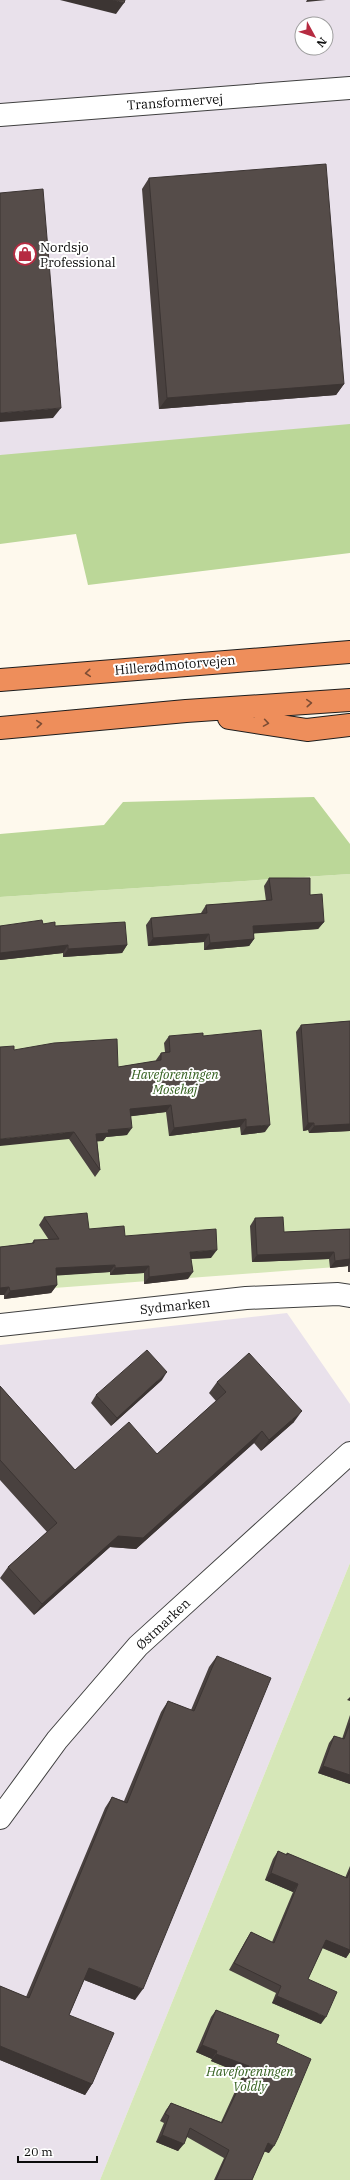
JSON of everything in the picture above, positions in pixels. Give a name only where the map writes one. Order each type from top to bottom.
[{"type":"highway","points":[[251,659],[350,636]]},
{"type":"highway","name":"Hillerødmotorvejen","points":[[0,680],[350,652]]},
{"type":"highway","points":[[0,728],[186,711],[350,700]]},
{"type":"highway","points":[[186,711],[307,730],[350,726]]},
{"type":"street","name":"Transformervej","points":[[0,115],[350,88]]},
{"type":"street","name":"Sydmarken","points":[[0,1325],[246,1298],[338,1294],[350,1296]]},
{"type":"street","name":"Østmarken","points":[[0,1818],[57,1740],[138,1646],[350,1453]]},
{"type":"shaded area","points":[[0,0],[350,0],[350,488],[0,535]]},
{"type":"shaded area","points":[[287,1313],[350,1404],[350,1563],[100,2180],[0,2180],[0,1345]]},
{"type":"green space","points":[[350,424],[350,553],[88,585],[76,534],[0,544],[0,455]]},
{"type":"green space","points":[[314,797],[350,844],[350,874],[0,897],[0,834],[104,825],[123,802]]},
{"type":"green space","name":"Haveforeningen Mosehøj","points":[[350,874],[350,1266],[0,1292],[0,897]]},
{"type":"green space","name":"Haveforeningen Voldly","points":[[350,1563],[350,2180],[100,2180]]},
{"type":"building","points":[[113,0],[125,0],[124,3]]},
{"type":"building","points":[[326,164],[344,384],[167,398],[149,178]]},
{"type":"building","points":[[43,189],[61,408],[0,413],[0,193]]},
{"type":"building","points":[[269,878],[310,878],[310,895],[322,894],[324,922],[253,926],[254,939],[210,943],[209,934],[153,938],[151,918],[207,913],[206,905],[272,900]]},
{"type":"building","points":[[42,920],[43,924],[55,922],[55,926],[125,922],[127,945],[68,949],[68,945],[0,953],[0,926]]},
{"type":"building","points":[[350,1021],[350,1124],[314,1126],[314,1123],[308,1123],[301,1025]]},
{"type":"building","points":[[261,1030],[270,1125],[246,1127],[246,1119],[174,1128],[171,1105],[130,1109],[132,1128],[108,1130],[109,1133],[96,1134],[100,1170],[74,1132],[0,1139],[0,1047],[14,1046],[14,1050],[54,1043],[117,1039],[118,1067],[161,1060],[161,1053],[170,1052],[169,1036],[203,1033],[203,1036]]},
{"type":"building","points":[[87,1213],[89,1229],[124,1226],[125,1236],[216,1229],[217,1250],[190,1252],[193,1272],[149,1277],[149,1266],[115,1268],[115,1265],[56,1268],[57,1285],[10,1291],[9,1287],[0,1288],[0,1247],[34,1243],[34,1240],[59,1239],[44,1217]]},
{"type":"building","points":[[283,1217],[284,1232],[350,1229],[350,1259],[335,1261],[334,1252],[257,1255],[255,1218]]},
{"type":"building","points":[[147,1350],[167,1372],[117,1418],[96,1395]]},
{"type":"building","points":[[249,1353],[302,1411],[269,1440],[262,1431],[143,1538],[118,1536],[42,1604],[8,1567],[57,1523],[0,1460],[0,1386],[75,1470],[129,1422],[157,1454],[226,1392],[217,1382]]},
{"type":"building","points":[[217,1656],[271,1678],[143,1989],[89,1968],[69,2015],[114,2033],[92,2084],[0,2046],[0,1986],[29,1998],[112,1797],[127,1803],[168,1701],[194,1711]]},
{"type":"building","points":[[350,1723],[350,1775],[323,1766],[334,1736],[344,1739]]},
{"type":"building","points":[[278,1851],[287,1855],[287,1853],[347,1878],[350,1871],[350,1950],[326,1940],[308,1979],[337,1992],[326,2017],[277,1996],[281,1986],[234,1963],[251,1932],[274,1943],[298,1884],[271,1873]]},
{"type":"building","points":[[216,2010],[279,2035],[276,2043],[311,2059],[278,2138],[274,2146],[268,2143],[252,2180],[216,2180],[229,2150],[190,2128],[184,2144],[162,2135],[169,2116],[165,2114],[171,2103],[222,2123],[249,2066],[216,2054],[217,2051],[202,2045]]},
{"type":"place","name":"Nordsjo Professional","points":[[25,254]]}]
